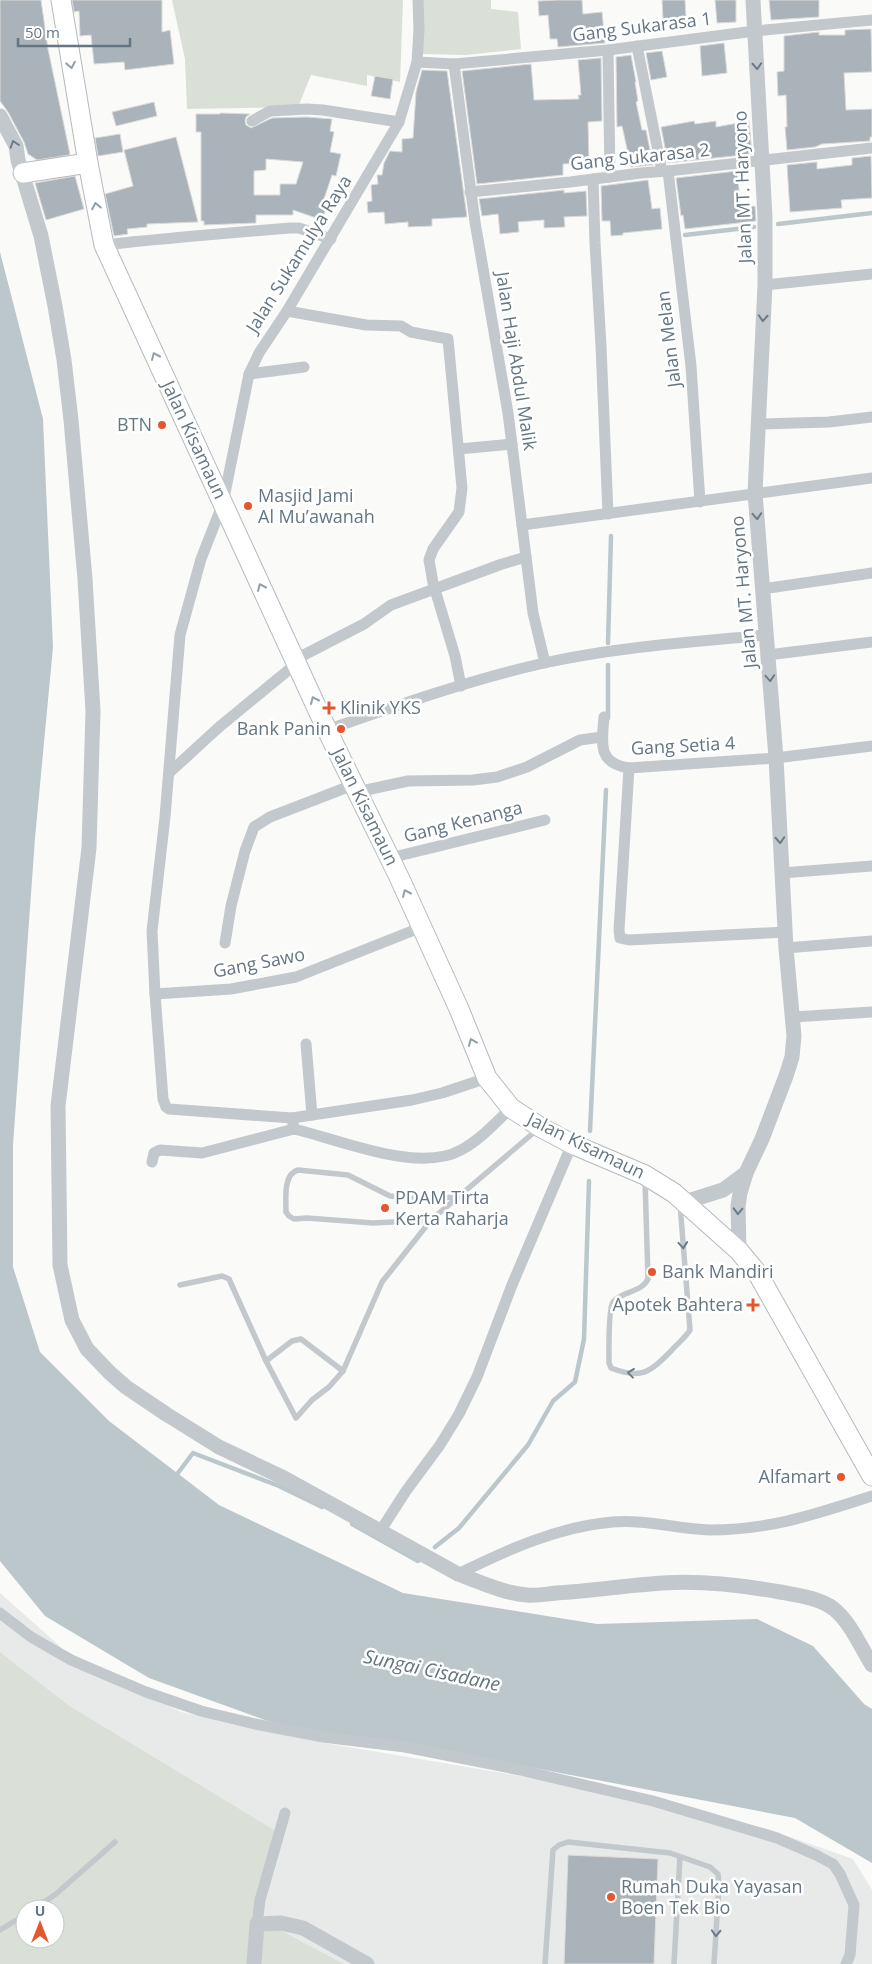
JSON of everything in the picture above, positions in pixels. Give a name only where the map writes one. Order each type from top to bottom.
[{"type":"main road","name":"Jalan Kisamaun","points":[[61,0],[88,163],[104,245],[327,730],[422,927],[459,1009],[487,1078],[511,1108],[540,1127],[572,1144],[645,1176],[682,1199],[739,1251],[758,1274],[866,1452],[872,1476]]},
{"type":"main road","points":[[23,174],[88,163]]},
{"type":"street","name":"Jalan Sukamulya Raya","points":[[293,1124],[169,1109],[163,1100],[152,931],[169,773],[180,635],[201,559],[223,502],[249,374],[258,353],[287,311],[399,122],[417,62],[418,0]]},
{"type":"street","name":"Jalan MT. Haryono","points":[[739,1251],[738,1206],[746,1173],[762,1139],[792,1057],[794,1036],[786,948],[776,758],[755,493],[765,285],[765,217],[753,0]]},
{"type":"street","name":"Gang Sukarasa 1","points":[[417,62],[454,64],[608,50],[872,20]]},
{"type":"street","name":"Jalan Melan","points":[[637,46],[665,172],[675,233],[691,366],[700,502]]},
{"type":"street","points":[[608,50],[610,177]]},
{"type":"street","name":"Jalan Haji Abdul Malik","points":[[454,64],[470,192],[499,354],[512,444],[533,613],[545,663]]},
{"type":"street","points":[[252,121],[270,111],[307,109],[399,122]]},
{"type":"street","points":[[0,116],[16,146],[41,236],[64,360],[85,579],[93,711],[89,848],[58,1106],[60,1265],[72,1320],[87,1349],[126,1387],[219,1447],[284,1478],[458,1574],[496,1588],[528,1595],[691,1582],[755,1587],[798,1595],[832,1607],[841,1615],[849,1625],[872,1665]]},
{"type":"street","name":"Gang Sukarasa 2","points":[[470,192],[872,148]]},
{"type":"street","points":[[593,179],[602,346],[608,514]]},
{"type":"street","points":[[104,245],[181,236],[222,235],[290,228],[299,228],[331,238]]},
{"type":"street","points":[[765,285],[872,274]]},
{"type":"street","points":[[287,311],[366,325],[401,326],[411,332],[448,339],[462,488],[459,512],[432,549],[429,560],[461,686]]},
{"type":"street","points":[[249,374],[304,367]]},
{"type":"street","points":[[758,424],[829,422],[872,416]]},
{"type":"street","points":[[459,449],[512,444]]},
{"type":"street","points":[[522,525],[872,478]]},
{"type":"street","points":[[169,773],[296,661],[364,624],[391,604],[526,557]]},
{"type":"street","points":[[762,589],[872,573]]},
{"type":"street","points":[[327,730],[424,696],[545,663],[619,651],[766,635]]},
{"type":"street","points":[[768,656],[872,642]]},
{"type":"street","name":"Gang Setia 4","points":[[604,717],[602,747],[606,757],[612,763],[629,768],[776,758],[872,746]]},
{"type":"street","points":[[225,943],[231,906],[245,851],[254,827],[270,817],[355,788],[408,781],[473,780],[497,777],[527,767],[580,740],[602,737]]},
{"type":"street","points":[[629,768],[620,938],[629,940],[786,932]]},
{"type":"street","name":"Gang Kenanga","points":[[390,858],[545,820]]},
{"type":"street","points":[[782,873],[872,866]]},
{"type":"street","name":"Gang Sawo","points":[[155,994],[231,989],[296,976],[422,927]]},
{"type":"street","points":[[786,948],[872,941]]},
{"type":"street","points":[[793,1017],[872,1012]]},
{"type":"street","points":[[306,1044],[312,1115]]},
{"type":"street","points":[[152,1162],[154,1153],[160,1150],[202,1153],[293,1124],[312,1115],[412,1100],[487,1078]]},
{"type":"street","points":[[293,1124],[350,1146],[405,1157],[439,1156],[455,1153],[478,1140],[511,1108]]},
{"type":"street","points":[[381,1530],[406,1491],[440,1445],[459,1414],[477,1377],[512,1285],[572,1144]]},
{"type":"street","name":"Jalan MT. Haryono","points":[[682,1199],[722,1190],[746,1173]]},
{"type":"street","points":[[458,1574],[556,1532],[611,1522],[635,1521],[708,1530],[764,1527],[829,1511],[872,1496]]},
{"type":"street","points":[[0,1613],[31,1637],[71,1660],[146,1692],[201,1711],[323,1737],[405,1747],[520,1770],[653,1802],[777,1838],[833,1864],[840,1874],[854,1905],[850,1955],[846,1964]]},
{"type":"street","points":[[254,1964],[260,1900],[285,1813]]},
{"type":"street","points":[[257,1924],[281,1923],[303,1928],[367,1964]]},
{"type":"lane","points":[[180,1285],[222,1276],[229,1279],[266,1361],[296,1418],[342,1371],[382,1282],[431,1220],[540,1127]]},
{"type":"lane","points":[[431,1220],[373,1223],[294,1219],[286,1212],[289,1177],[298,1170],[348,1175],[390,1196],[417,1198],[458,1197]]},
{"type":"lane","points":[[645,1176],[648,1279],[642,1287],[614,1300],[610,1310],[609,1363],[611,1368],[640,1374],[652,1369],[690,1330],[682,1199]]},
{"type":"lane","points":[[266,1361],[292,1341],[301,1339],[342,1371]]},
{"type":"lane","points":[[49,1899],[115,1842]]},
{"type":"lane","points":[[545,1964],[552,1850],[568,1842],[670,1853],[710,1866],[718,1874],[719,1885],[714,1964]]},
{"type":"lane","points":[[674,1964],[680,1857]]},
{"type":"lane","points":[[0,1930],[15,1921]]},
{"type":"shaded area","points":[[172,0],[403,0],[400,82],[367,75],[367,86],[311,75],[298,107],[187,109],[185,59]]},
{"type":"shaded area","points":[[423,0],[491,0],[491,9],[518,12],[521,49],[466,55],[422,54]]},
{"type":"shaded area","points":[[0,1593],[63,1649],[181,1712],[313,1741],[573,1785],[765,1828],[853,1859],[872,1890],[872,1964],[344,1964],[252,1915],[71,1707],[0,1652]]},
{"type":"shaded area","points":[[0,1652],[71,1707],[279,1833],[252,1915],[344,1964],[0,1964]]},
{"type":"water","name":"Sungai Cisadane","points":[[0,252],[43,419],[53,647],[35,838],[13,1145],[13,1267],[40,1352],[109,1421],[219,1505],[403,1593],[597,1624],[757,1619],[813,1646],[864,1704],[872,1709],[872,1863],[795,1818],[394,1741],[301,1733],[149,1678],[45,1616],[0,1561]]},
{"type":"building","points":[[0,0],[41,0],[48,49],[69,155],[37,160],[28,154],[24,142],[0,101]]},
{"type":"building","points":[[72,0],[162,0],[162,32],[170,30],[174,64],[125,70],[124,62],[94,64],[91,35],[80,36],[79,11],[74,12]]},
{"type":"building","points":[[582,0],[583,14],[602,12],[605,43],[558,47],[557,39],[550,39],[548,15],[539,16],[538,1]]},
{"type":"building","points":[[662,0],[685,0],[686,17],[663,19]]},
{"type":"building","points":[[715,0],[736,0],[736,22],[717,23]]},
{"type":"building","points":[[769,0],[819,0],[819,17],[771,20]]},
{"type":"building","points":[[871,29],[872,72],[844,73],[846,110],[872,109],[872,137],[870,137],[870,141],[822,144],[815,147],[787,150],[785,127],[787,127],[786,95],[778,96],[777,72],[784,71],[784,36],[819,32],[819,35],[845,35],[845,30]]},
{"type":"building","points":[[724,43],[727,73],[702,76],[700,46]]},
{"type":"building","points":[[662,51],[667,77],[651,80],[646,53]]},
{"type":"building","points":[[631,55],[636,82],[638,101],[636,102],[642,130],[646,130],[653,165],[631,167],[622,126],[617,127],[616,57]]},
{"type":"building","points":[[601,58],[602,121],[588,122],[589,163],[563,164],[563,175],[477,184],[462,71],[531,64],[534,100],[579,99],[578,95],[581,95],[578,60]]},
{"type":"building","points":[[422,70],[447,71],[467,217],[432,219],[432,226],[408,227],[408,222],[385,224],[384,212],[368,213],[367,202],[372,201],[371,185],[378,184],[377,175],[382,175],[384,163],[390,151],[402,152],[402,139],[413,138],[416,92]]},
{"type":"building","points":[[375,76],[393,79],[390,99],[371,96]]},
{"type":"building","points":[[154,102],[157,116],[116,126],[112,112]]},
{"type":"building","points":[[196,114],[250,114],[246,117],[245,121],[246,125],[251,128],[272,118],[307,117],[332,119],[330,131],[334,132],[330,152],[341,154],[336,176],[332,175],[322,205],[327,206],[322,220],[293,210],[293,215],[256,215],[256,223],[204,225],[204,221],[201,221],[201,132],[196,132]],"holes":[[[266,159],[303,162],[296,184],[280,184],[280,195],[254,195],[254,171],[266,170]]]},
{"type":"building","points":[[694,121],[695,124],[716,121],[716,127],[749,121],[752,154],[668,163],[661,127]]},
{"type":"building","points":[[120,134],[123,152],[98,156],[95,138]]},
{"type":"building","points":[[176,137],[198,222],[147,224],[147,227],[127,229],[128,234],[114,236],[105,194],[133,186],[124,150]]},
{"type":"building","points":[[871,156],[872,198],[841,200],[842,208],[790,212],[787,165],[817,162],[817,169],[852,165],[852,158]]},
{"type":"building","points":[[737,171],[741,207],[755,206],[756,221],[685,229],[683,215],[681,216],[676,178]]},
{"type":"building","points":[[75,176],[84,209],[46,220],[35,183]]},
{"type":"building","points":[[648,180],[652,209],[660,208],[662,229],[611,236],[610,221],[602,221],[601,186]]},
{"type":"building","points":[[564,190],[564,193],[586,191],[587,216],[564,217],[565,227],[544,228],[544,220],[518,222],[519,232],[500,234],[498,214],[482,216],[479,199]]},
{"type":"building","name":"Rumah Duka Yayasan Boen Tek Bio","points":[[568,1855],[658,1859],[654,1964],[564,1964]]},
{"type":"waterway","points":[[778,224],[872,213]]},
{"type":"waterway","points":[[685,235],[754,227]]},
{"type":"waterway","points":[[608,643],[611,536]]},
{"type":"waterway","points":[[608,665],[608,718]]},
{"type":"waterway","points":[[590,1131],[606,790]]},
{"type":"waterway","points":[[435,1547],[459,1528],[528,1445],[553,1401],[575,1382],[584,1339],[589,1181]]},
{"type":"waterway","points":[[175,1477],[193,1453],[279,1486],[322,1507]]},
{"type":"waterway","points":[[352,1524],[418,1561],[421,1559]]},
{"type":"place","name":"BTN","points":[[162,425]]},
{"type":"place","name":"Masjid Jami Al Mu’awanah","points":[[248,506]]},
{"type":"place","name":"Klinik YKS","points":[[329,708]]},
{"type":"place","name":"Bank Panin","points":[[341,729]]},
{"type":"place","name":"PDAM Tirta Kerta Raharja","points":[[385,1208]]},
{"type":"place","name":"Bank Mandiri","points":[[652,1272]]},
{"type":"place","name":"Apotek Bahtera","points":[[753,1305]]},
{"type":"place","name":"Alfamart","points":[[841,1477]]},
{"type":"place","name":"Rumah Duka Yayasan Boen Tek Bio","points":[[611,1897]]}]
